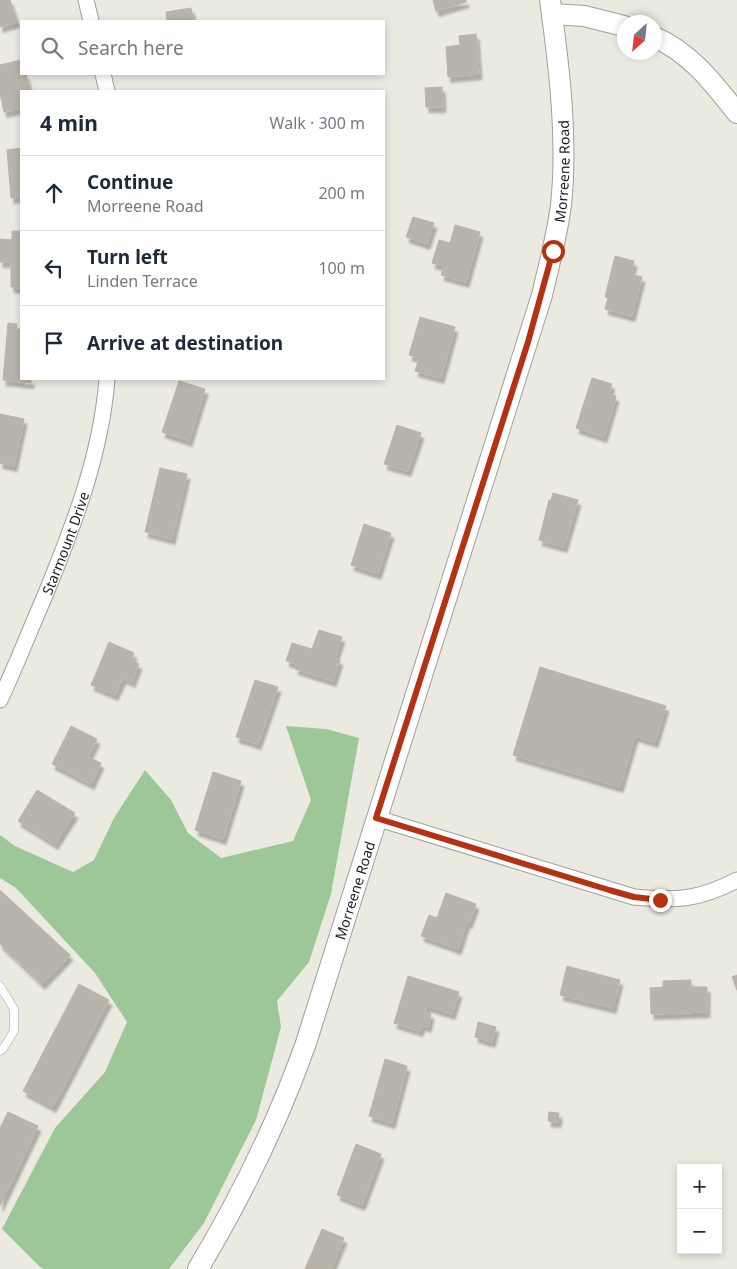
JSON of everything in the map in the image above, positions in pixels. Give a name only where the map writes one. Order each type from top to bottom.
[{"type":"street","points":[[86,0],[91,20]]},
{"type":"street","points":[[551,7],[617,24]]},
{"type":"street","name":"Morreene Road","points":[[198,1269],[223,1227],[252,1170],[294,1078],[528,342],[553,251],[561,205],[563,161],[560,90],[551,7]]},
{"type":"street","points":[[662,42],[688,58],[702,71],[737,113]]},
{"type":"street","points":[[103,75],[107,90]]},
{"type":"street","name":"Starmount Drive","points":[[0,700],[78,511],[100,435],[107,380]]},
{"type":"street","points":[[376,818],[634,897],[660,900],[703,896],[737,880]]},
{"type":"lane","points":[[0,986],[14,1009],[14,1031],[0,1051]]},
{"type":"green space","points":[[286,726],[326,729],[359,738],[331,894],[309,962],[277,1001],[281,1027],[256,1120],[204,1223],[169,1269],[44,1269],[2,1229],[55,1128],[105,1072],[127,1022],[95,973],[16,888],[0,878],[0,835],[15,846],[73,872],[94,860],[114,818],[145,770],[171,800],[188,833],[221,858],[293,841],[311,800]]},
{"type":"building","points":[[0,0],[10,0],[17,22],[0,27]]},
{"type":"building","points":[[433,0],[466,0],[466,2],[436,11]]},
{"type":"building","points":[[191,8],[194,20],[167,20],[166,12]]},
{"type":"building","points":[[476,34],[479,74],[448,77],[446,47],[460,45],[459,36]]},
{"type":"building","points":[[20,60],[20,75],[26,75],[30,90],[20,90],[20,108],[4,112],[0,93],[0,65]]},
{"type":"building","points":[[442,87],[443,107],[426,107],[425,88]]},
{"type":"building","points":[[20,148],[20,197],[11,198],[7,150]]},
{"type":"building","points":[[413,217],[434,223],[427,244],[406,237]]},
{"type":"building","points":[[455,225],[480,232],[466,282],[441,275],[444,266],[432,263],[439,240],[450,243]]},
{"type":"building","points":[[12,231],[20,231],[20,288],[11,287],[11,262],[0,262],[0,239],[12,240]]},
{"type":"building","points":[[615,256],[634,261],[631,274],[642,277],[632,316],[605,309],[608,298],[605,297]]},
{"type":"building","points":[[420,317],[455,327],[441,378],[415,371],[419,358],[409,355]]},
{"type":"building","points":[[8,323],[17,324],[16,329],[20,329],[20,380],[31,380],[31,383],[3,380]]},
{"type":"building","points":[[592,378],[612,384],[609,394],[616,396],[604,437],[576,428]]},
{"type":"building","points":[[179,381],[205,389],[189,441],[162,432]]},
{"type":"building","points":[[0,414],[24,419],[14,466],[0,463]]},
{"type":"building","points":[[397,425],[421,433],[408,471],[384,464]]},
{"type":"building","points":[[160,468],[187,474],[172,539],[145,532]]},
{"type":"building","points":[[553,493],[578,500],[564,547],[539,540],[549,500],[551,500]]},
{"type":"building","points":[[364,524],[391,533],[378,574],[351,565]]},
{"type":"building","points":[[319,630],[342,637],[335,658],[340,660],[333,681],[295,669],[297,664],[286,661],[292,643],[312,649]]},
{"type":"building","points":[[109,642],[134,653],[131,660],[139,664],[132,682],[123,678],[115,695],[91,685]]},
{"type":"building","points":[[540,667],[666,706],[655,742],[635,736],[620,787],[513,755]]},
{"type":"building","points":[[255,680],[278,687],[258,744],[236,737]]},
{"type":"building","points":[[71,726],[97,739],[88,757],[101,763],[91,784],[52,764]]},
{"type":"building","points":[[213,772],[241,781],[223,839],[195,830]]},
{"type":"building","points":[[37,790],[75,813],[55,844],[18,821]]},
{"type":"building","points":[[0,890],[70,955],[42,984],[0,944]]},
{"type":"building","points":[[446,893],[476,904],[469,923],[467,922],[458,949],[421,936],[429,915],[437,918]]},
{"type":"building","points":[[567,966],[620,980],[613,1008],[560,995]]},
{"type":"building","points":[[737,975],[737,990],[732,977]]},
{"type":"building","points":[[408,976],[459,992],[452,1014],[427,1006],[425,1012],[431,1014],[428,1027],[422,1025],[420,1031],[394,1023]]},
{"type":"building","points":[[691,980],[691,987],[707,987],[707,1012],[651,1014],[650,988],[663,987],[663,981]]},
{"type":"building","points":[[79,984],[109,1000],[53,1107],[23,1091]]},
{"type":"building","points":[[478,1022],[496,1027],[492,1042],[475,1037]]},
{"type":"building","points":[[385,1059],[407,1066],[392,1123],[369,1116]]},
{"type":"building","points":[[8,1112],[38,1126],[0,1206],[0,1128]]},
{"type":"building","points":[[549,1112],[559,1113],[558,1122],[548,1121]]},
{"type":"building","points":[[356,1144],[381,1154],[362,1205],[337,1195]]},
{"type":"building","points":[[322,1229],[344,1238],[331,1269],[305,1269]]},
{"type":"route","points":[[553,251],[528,342],[376,818],[609,890],[634,897],[660,900]]}]
